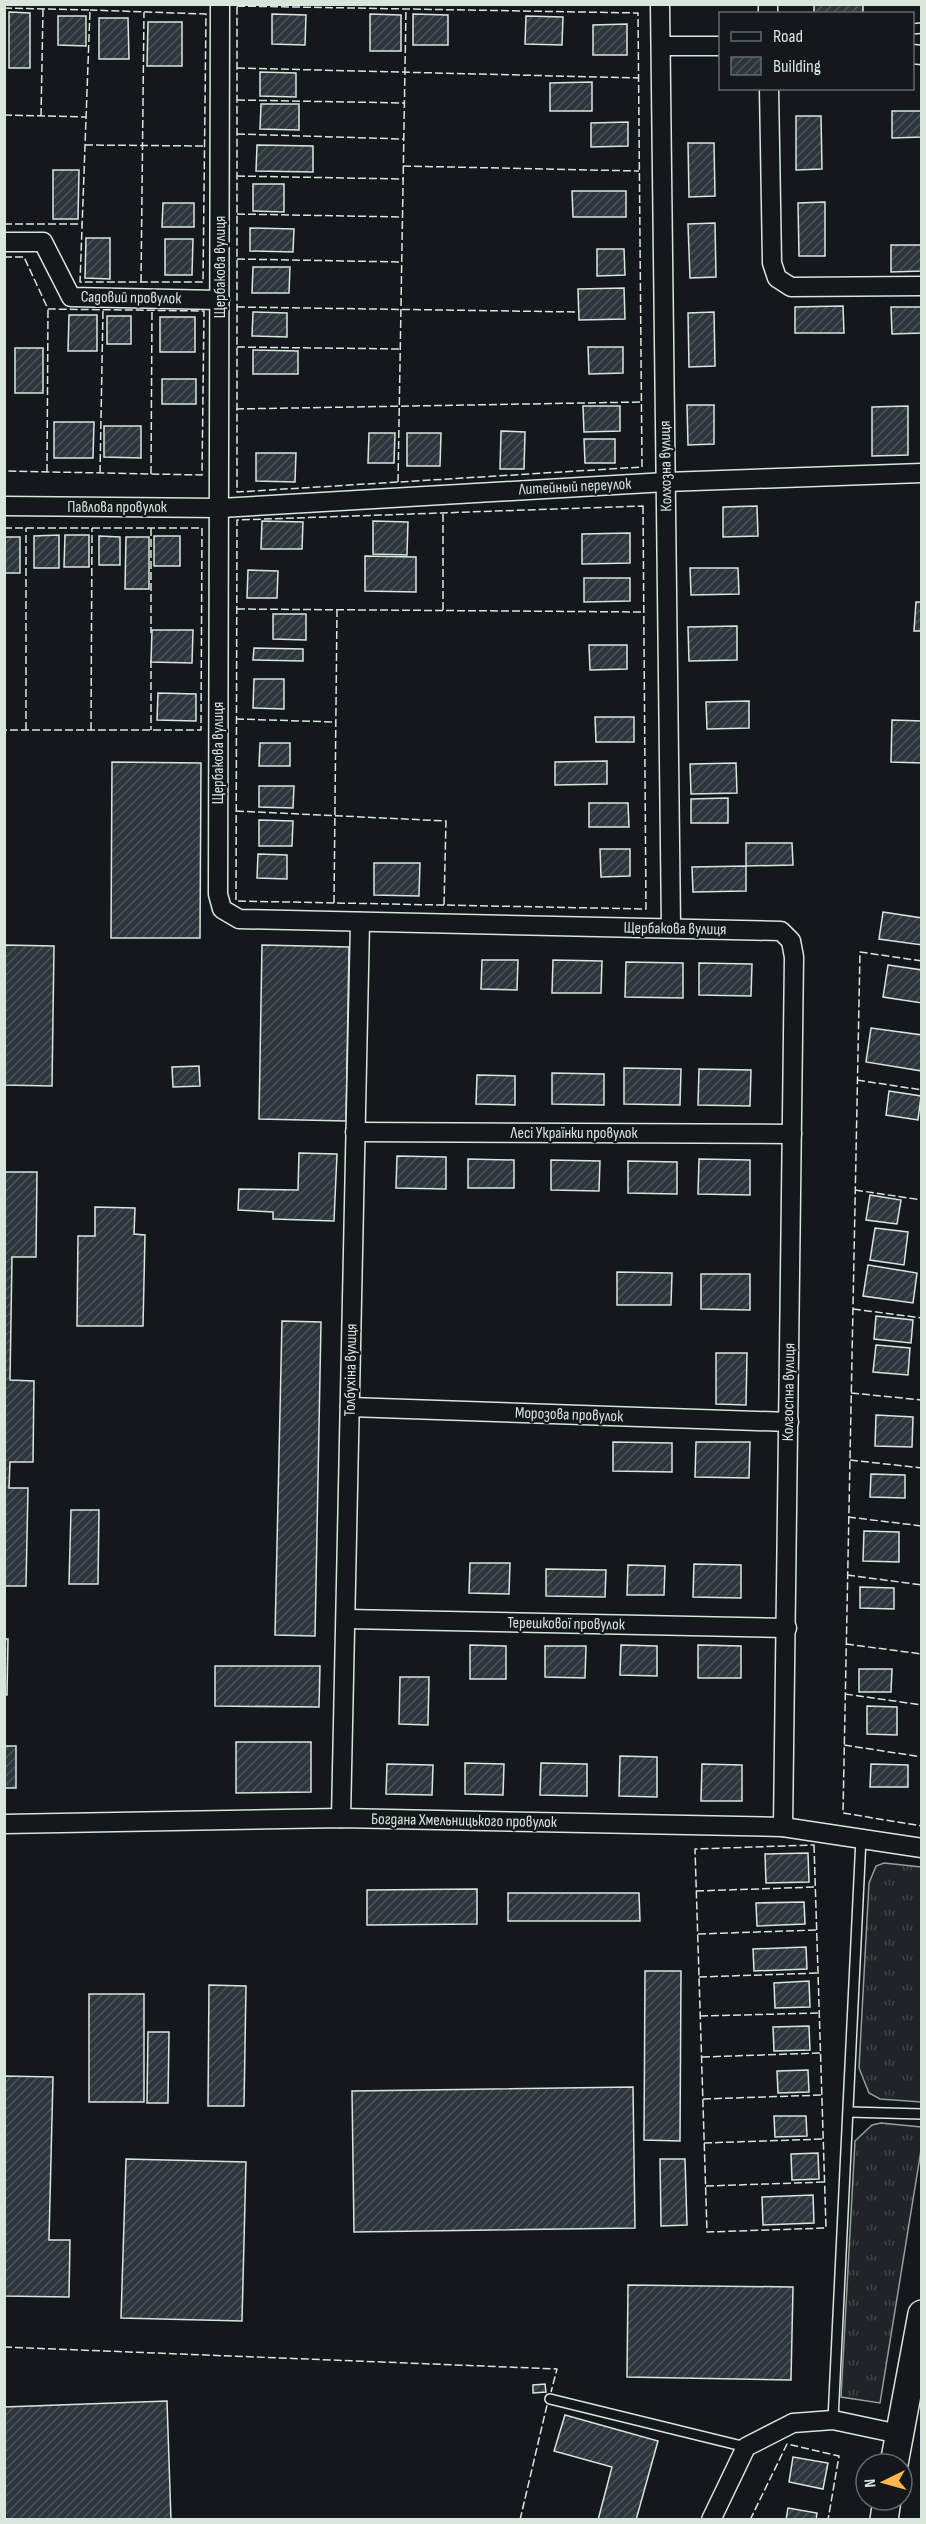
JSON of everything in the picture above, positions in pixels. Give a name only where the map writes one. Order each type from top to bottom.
[{"type":"main road","points":[[896,2452],[921,2314]]},
{"type":"street","name":"Щербакова вулиця","points":[[220,4],[219,300],[224,507],[218,894],[222,909],[239,919],[781,931],[791,941],[794,957]]},
{"type":"street","name":"Колхозна вулиця","points":[[660,4],[670,928]]},
{"type":"street","points":[[661,46],[719,46]]},
{"type":"street","points":[[769,90],[772,263],[777,278],[791,286],[921,286]]},
{"type":"street","name":"Садовий провулок","points":[[4,242],[43,242],[71,297],[219,300]]},
{"type":"street","name":"Литейный переулок","points":[[224,507],[666,482],[921,473]]},
{"type":"street","name":"Павлова провулок","points":[[4,506],[224,507]]},
{"type":"street","name":"Толбухіна вулиця","points":[[342,1818],[360,922]]},
{"type":"street","name":"Колгоспна вулиця","points":[[783,1827],[794,957]]},
{"type":"street","name":"Лесі Українки провулок","points":[[355,1132],[792,1134]]},
{"type":"street","name":"Морозова провулок","points":[[350,1407],[789,1422]]},
{"type":"street","name":"Терешкової провулок","points":[[346,1619],[787,1628]]},
{"type":"street","name":"Богдана Хмельницького провулок","points":[[4,1824],[342,1818],[783,1827],[921,1848]]},
{"type":"street","points":[[711,2520],[746,2446],[793,2423],[833,2420],[899,2434]]},
{"type":"lane","points":[[833,2420],[861,1838]]},
{"type":"lane","points":[[849,2112],[921,2114]]},
{"type":"lane","points":[[549,2399],[746,2446]]},
{"type":"green space","points":[[884,1863],[921,1867],[921,2102],[880,2099],[869,2093],[859,2068],[869,1883],[876,1866]]},
{"type":"green space","points":[[881,2123],[921,2127],[922,2144],[880,2403],[841,2397],[855,2141],[872,2125]]},
{"type":"building","points":[[814,4],[863,4],[863,12],[814,12]]},
{"type":"building","points":[[9,12],[30,13],[30,68],[9,68]]},
{"type":"building","points":[[272,14],[306,15],[305,45],[272,44]]},
{"type":"building","points":[[370,14],[401,15],[401,51],[370,51]]},
{"type":"building","points":[[413,14],[448,15],[448,45],[413,45]]},
{"type":"building","points":[[58,16],[86,16],[86,46],[58,45]]},
{"type":"building","points":[[526,16],[563,17],[562,45],[525,44]]},
{"type":"building","points":[[99,18],[128,18],[129,59],[99,59]]},
{"type":"building","points":[[148,22],[182,22],[182,66],[147,66]]},
{"type":"building","points":[[627,24],[627,55],[593,55],[593,25]]},
{"type":"building","points":[[260,72],[296,73],[296,97],[260,96]]},
{"type":"building","points":[[592,82],[592,111],[550,111],[550,83]]},
{"type":"building","points":[[261,104],[299,104],[299,130],[260,129]]},
{"type":"building","points":[[892,111],[922,111],[922,137],[892,138]]},
{"type":"building","points":[[796,116],[821,116],[822,169],[796,170]]},
{"type":"building","points":[[628,122],[628,146],[591,147],[591,123]]},
{"type":"building","points":[[688,143],[714,143],[715,196],[689,197]]},
{"type":"building","points":[[257,145],[313,146],[313,172],[256,171]]},
{"type":"building","points":[[53,170],[79,170],[78,219],[53,219]]},
{"type":"building","points":[[253,184],[284,184],[284,212],[253,211]]},
{"type":"building","points":[[572,191],[626,191],[626,217],[573,217]]},
{"type":"building","points":[[825,202],[825,256],[799,256],[798,203]]},
{"type":"building","points":[[163,203],[194,203],[194,227],[162,227]]},
{"type":"building","points":[[715,223],[716,277],[690,278],[688,224]]},
{"type":"building","points":[[250,228],[294,229],[293,252],[250,251]]},
{"type":"building","points":[[86,238],[110,238],[110,279],[85,278]]},
{"type":"building","points":[[165,239],[193,239],[192,275],[165,275]]},
{"type":"building","points":[[891,245],[922,245],[922,271],[891,272]]},
{"type":"building","points":[[597,249],[624,249],[625,275],[597,276]]},
{"type":"building","points":[[253,267],[290,267],[289,293],[252,293]]},
{"type":"building","points":[[624,288],[625,319],[579,320],[578,289]]},
{"type":"building","points":[[843,306],[844,333],[795,333],[795,307]]},
{"type":"building","points":[[891,307],[922,307],[922,333],[892,334]]},
{"type":"building","points":[[253,312],[287,313],[287,337],[252,336]]},
{"type":"building","points":[[714,312],[715,366],[689,367],[688,313]]},
{"type":"building","points":[[69,315],[97,315],[97,351],[68,351]]},
{"type":"building","points":[[107,316],[131,316],[131,344],[107,344]]},
{"type":"building","points":[[160,317],[195,317],[195,352],[160,352]]},
{"type":"building","points":[[588,347],[623,347],[623,373],[589,374]]},
{"type":"building","points":[[15,348],[43,348],[43,393],[15,393]]},
{"type":"building","points":[[253,350],[298,351],[298,374],[253,374]]},
{"type":"building","points":[[162,379],[196,379],[196,404],[162,404]]},
{"type":"building","points":[[687,405],[714,405],[714,444],[688,445]]},
{"type":"building","points":[[583,406],[620,406],[620,431],[584,432]]},
{"type":"building","points":[[908,406],[908,455],[872,456],[872,407]]},
{"type":"building","points":[[54,422],[94,422],[93,458],[54,458]]},
{"type":"building","points":[[104,426],[141,426],[141,458],[104,457]]},
{"type":"building","points":[[501,431],[525,432],[524,469],[500,469]]},
{"type":"building","points":[[369,433],[395,433],[394,463],[368,463]]},
{"type":"building","points":[[407,433],[441,433],[440,466],[407,466]]},
{"type":"building","points":[[584,439],[615,439],[615,463],[585,463]]},
{"type":"building","points":[[256,453],[296,453],[295,482],[256,481]]},
{"type":"building","points":[[757,506],[758,536],[723,537],[723,507]]},
{"type":"building","points":[[262,521],[303,522],[302,549],[261,549]]},
{"type":"building","points":[[373,521],[408,522],[407,555],[373,554]]},
{"type":"building","points":[[630,533],[630,563],[582,564],[582,534]]},
{"type":"building","points":[[59,535],[59,568],[34,568],[34,536]]},
{"type":"building","points":[[65,535],[89,535],[89,567],[64,567]]},
{"type":"building","points":[[99,536],[120,537],[120,565],[99,565]]},
{"type":"building","points":[[154,536],[180,536],[180,566],[154,566]]},
{"type":"building","points":[[4,537],[20,537],[20,573],[4,573]]},
{"type":"building","points":[[126,537],[149,537],[149,589],[125,589]]},
{"type":"building","points":[[365,556],[416,557],[416,592],[365,591]]},
{"type":"building","points":[[690,568],[738,568],[739,594],[691,595]]},
{"type":"building","points":[[248,570],[278,571],[277,598],[247,598]]},
{"type":"building","points":[[584,578],[630,578],[630,601],[584,602]]},
{"type":"building","points":[[916,602],[922,602],[922,631],[914,631]]},
{"type":"building","points":[[273,614],[306,614],[306,640],[273,639]]},
{"type":"building","points":[[737,626],[737,660],[689,661],[688,627]]},
{"type":"building","points":[[152,630],[193,630],[192,663],[151,662]]},
{"type":"building","points":[[589,645],[627,645],[627,669],[590,670]]},
{"type":"building","points":[[254,648],[303,649],[303,661],[253,660]]},
{"type":"building","points":[[254,679],[284,679],[284,709],[253,708]]},
{"type":"building","points":[[158,693],[196,694],[196,721],[157,720]]},
{"type":"building","points":[[749,701],[749,728],[707,729],[706,702]]},
{"type":"building","points":[[595,717],[634,717],[634,742],[596,742]]},
{"type":"building","points":[[892,720],[922,721],[922,763],[891,762]]},
{"type":"building","points":[[260,743],[290,743],[290,766],[259,766]]},
{"type":"building","points":[[607,761],[607,784],[555,785],[555,762]]},
{"type":"building","points":[[112,762],[201,763],[200,938],[111,938]]},
{"type":"building","points":[[736,763],[737,793],[691,794],[690,764]]},
{"type":"building","points":[[259,786],[294,786],[293,808],[259,807]]},
{"type":"building","points":[[728,798],[728,823],[691,823],[691,799]]},
{"type":"building","points":[[589,803],[628,803],[629,827],[589,827]]},
{"type":"building","points":[[259,820],[293,821],[292,846],[259,846]]},
{"type":"building","points":[[746,843],[792,843],[793,865],[746,866]]},
{"type":"building","points":[[600,849],[630,849],[630,876],[601,877]]},
{"type":"building","points":[[258,854],[287,855],[287,879],[257,878]]},
{"type":"building","points":[[374,863],[420,863],[419,896],[374,895]]},
{"type":"building","points":[[746,866],[746,891],[693,892],[692,867]]},
{"type":"building","points":[[883,912],[922,918],[922,945],[879,939]]},
{"type":"building","points":[[4,945],[54,946],[52,1086],[4,1085]]},
{"type":"building","points":[[262,945],[349,947],[346,1121],[259,1119]]},
{"type":"building","points":[[482,960],[518,960],[517,990],[481,989]]},
{"type":"building","points":[[553,960],[602,961],[601,993],[552,993]]},
{"type":"building","points":[[626,962],[683,963],[683,998],[625,997]]},
{"type":"building","points":[[699,963],[752,964],[751,996],[699,995]]},
{"type":"building","points":[[888,965],[922,970],[922,1003],[883,997]]},
{"type":"building","points":[[871,1028],[922,1035],[922,1071],[866,1062]]},
{"type":"building","points":[[199,1066],[200,1086],[173,1087],[172,1067]]},
{"type":"building","points":[[624,1068],[681,1069],[680,1105],[624,1104]]},
{"type":"building","points":[[699,1069],[751,1070],[750,1106],[698,1105]]},
{"type":"building","points":[[552,1073],[604,1074],[604,1105],[552,1104]]},
{"type":"building","points":[[477,1075],[515,1076],[515,1105],[476,1104]]},
{"type":"building","points":[[889,1091],[921,1096],[918,1120],[886,1115]]},
{"type":"building","points":[[299,1153],[337,1154],[334,1221],[273,1219],[273,1212],[238,1210],[239,1189],[298,1190]]},
{"type":"building","points":[[397,1156],[446,1157],[446,1189],[396,1188]]},
{"type":"building","points":[[468,1159],[514,1160],[514,1188],[468,1188]]},
{"type":"building","points":[[699,1159],[750,1160],[750,1195],[698,1194]]},
{"type":"building","points":[[551,1160],[600,1161],[599,1191],[551,1190]]},
{"type":"building","points":[[628,1161],[677,1162],[677,1194],[628,1193]]},
{"type":"building","points":[[4,1172],[37,1172],[36,1257],[12,1257],[10,1380],[34,1381],[33,1462],[10,1462],[9,1488],[28,1488],[26,1586],[4,1586]]},
{"type":"building","points":[[870,1195],[901,1200],[897,1224],[866,1220]]},
{"type":"building","points":[[95,1207],[135,1208],[134,1234],[145,1235],[143,1326],[77,1326],[78,1236],[95,1236]]},
{"type":"building","points":[[875,1228],[908,1232],[904,1265],[870,1260]]},
{"type":"building","points":[[868,1265],[917,1273],[913,1303],[863,1296]]},
{"type":"building","points":[[617,1272],[672,1273],[671,1305],[617,1305]]},
{"type":"building","points":[[701,1274],[750,1274],[750,1310],[701,1309]]},
{"type":"building","points":[[876,1316],[913,1320],[911,1343],[874,1339]]},
{"type":"building","points":[[282,1321],[321,1322],[315,1636],[275,1635]]},
{"type":"building","points":[[876,1345],[910,1348],[908,1375],[873,1372]]},
{"type":"building","points":[[716,1353],[747,1353],[746,1405],[716,1404]]},
{"type":"building","points":[[876,1415],[913,1417],[912,1447],[875,1446]]},
{"type":"building","points":[[613,1442],[672,1443],[672,1472],[613,1471]]},
{"type":"building","points":[[696,1442],[750,1442],[749,1478],[695,1477]]},
{"type":"building","points":[[871,1474],[905,1475],[905,1498],[870,1497]]},
{"type":"building","points":[[71,1510],[99,1510],[98,1584],[69,1584]]},
{"type":"building","points":[[864,1531],[899,1532],[899,1562],[863,1561]]},
{"type":"building","points":[[470,1563],[510,1563],[509,1594],[469,1593]]},
{"type":"building","points":[[694,1564],[741,1565],[741,1598],[693,1597]]},
{"type":"building","points":[[628,1565],[665,1566],[664,1595],[627,1595]]},
{"type":"building","points":[[546,1569],[606,1570],[605,1597],[546,1596]]},
{"type":"building","points":[[860,1587],[894,1588],[894,1609],[860,1608]]},
{"type":"building","points":[[4,1639],[8,1639],[7,1695],[4,1695]]},
{"type":"building","points":[[470,1645],[506,1646],[506,1679],[470,1679]]},
{"type":"building","points":[[621,1645],[657,1646],[657,1676],[620,1675]]},
{"type":"building","points":[[698,1645],[741,1646],[741,1678],[698,1678]]},
{"type":"building","points":[[545,1646],[586,1646],[585,1678],[545,1677]]},
{"type":"building","points":[[215,1666],[320,1666],[319,1707],[215,1706]]},
{"type":"building","points":[[859,1669],[892,1669],[891,1692],[859,1692]]},
{"type":"building","points":[[400,1677],[429,1677],[428,1725],[399,1724]]},
{"type":"building","points":[[867,1706],[897,1707],[897,1735],[867,1734]]},
{"type":"building","points":[[236,1742],[311,1742],[311,1792],[236,1793]]},
{"type":"building","points":[[4,1746],[16,1746],[16,1788],[4,1788]]},
{"type":"building","points":[[620,1756],[657,1757],[657,1797],[619,1796]]},
{"type":"building","points":[[465,1763],[504,1764],[503,1795],[465,1794]]},
{"type":"building","points":[[541,1763],[587,1764],[587,1796],[540,1795]]},
{"type":"building","points":[[387,1764],[433,1765],[432,1795],[386,1794]]},
{"type":"building","points":[[702,1764],[742,1765],[742,1801],[701,1801]]},
{"type":"building","points":[[871,1764],[908,1765],[908,1787],[870,1787]]},
{"type":"building","points":[[808,1853],[809,1882],[766,1883],[765,1854]]},
{"type":"building","points":[[477,1889],[477,1924],[367,1925],[367,1890]]},
{"type":"building","points":[[508,1893],[639,1893],[640,1921],[508,1921]]},
{"type":"building","points":[[804,1902],[805,1924],[757,1926],[756,1903]]},
{"type":"building","points":[[806,1947],[807,1969],[754,1971],[753,1949]]},
{"type":"building","points":[[645,1971],[681,1971],[680,2141],[644,2140]]},
{"type":"building","points":[[809,1981],[810,2007],[775,2008],[774,1983]]},
{"type":"building","points":[[209,1985],[246,1986],[244,2106],[208,2106]]},
{"type":"building","points":[[89,1994],[144,1994],[144,2102],[89,2102]]},
{"type":"building","points":[[809,2026],[810,2050],[774,2051],[773,2027]]},
{"type":"building","points":[[148,2032],[169,2032],[168,2103],[147,2103]]},
{"type":"building","points":[[808,2070],[809,2092],[778,2093],[777,2071]]},
{"type":"building","points":[[4,2076],[53,2077],[49,2240],[70,2240],[69,2297],[4,2296]]},
{"type":"building","points":[[633,2087],[635,2228],[354,2232],[352,2091]]},
{"type":"building","points":[[774,2116],[806,2116],[807,2136],[775,2137]]},
{"type":"building","points":[[818,2153],[819,2179],[792,2180],[791,2154]]},
{"type":"building","points":[[126,2159],[246,2162],[242,2321],[121,2318]]},
{"type":"building","points":[[660,2159],[685,2159],[687,2225],[661,2226]]},
{"type":"building","points":[[813,2195],[814,2223],[763,2225],[762,2197]]},
{"type":"building","points":[[628,2285],[793,2287],[791,2380],[627,2377]]},
{"type":"building","points":[[545,2384],[546,2392],[533,2393],[533,2385]]},
{"type":"building","points":[[167,2401],[171,2520],[4,2520],[4,2407]]},
{"type":"building","points":[[565,2415],[658,2441],[636,2520],[598,2520],[612,2467],[554,2451]]},
{"type":"building","points":[[793,2457],[828,2463],[823,2489],[789,2482]]},
{"type":"building","points":[[788,2508],[817,2513],[816,2520],[786,2520]]},
{"type":"fence","points":[[237,6],[638,13],[642,467],[237,492],[237,6]]},
{"type":"fence","points":[[4,8],[90,10],[80,282],[203,282],[206,14],[90,10]]},
{"type":"fence","points":[[4,32],[5,8]]},
{"type":"fence","points":[[41,116],[43,9]]},
{"type":"fence","points":[[398,482],[406,9]]},
{"type":"fence","points":[[141,282],[144,12]]},
{"type":"fence","points":[[237,68],[638,78]]},
{"type":"fence","points":[[237,100],[404,103]]},
{"type":"fence","points":[[4,115],[86,117]]},
{"type":"fence","points":[[237,134],[403,139]]},
{"type":"fence","points":[[85,145],[205,146]]},
{"type":"fence","points":[[403,166],[639,171]]},
{"type":"fence","points":[[237,176],[403,179]]},
{"type":"fence","points":[[237,214],[402,217]]},
{"type":"fence","points":[[4,224],[82,224]]},
{"type":"fence","points":[[4,257],[24,257],[48,309],[204,311],[202,475],[4,471]]},
{"type":"fence","points":[[237,259],[401,262]]},
{"type":"fence","points":[[237,307],[578,312]]},
{"type":"fence","points":[[47,472],[48,309]]},
{"type":"fence","points":[[100,473],[103,310]]},
{"type":"fence","points":[[151,474],[152,310]]},
{"type":"fence","points":[[237,347],[400,349]]},
{"type":"fence","points":[[236,409],[642,402]]},
{"type":"fence","points":[[643,506],[646,909],[236,901],[237,520],[643,506]]},
{"type":"fence","points":[[443,512],[443,610]]},
{"type":"fence","points":[[4,528],[202,528],[201,730],[4,730]]},
{"type":"fence","points":[[26,528],[26,730]]},
{"type":"fence","points":[[91,730],[92,528]]},
{"type":"fence","points":[[151,528],[151,633]]},
{"type":"fence","points":[[237,609],[643,612]]},
{"type":"fence","points":[[334,903],[337,609]]},
{"type":"fence","points":[[151,660],[151,730]]},
{"type":"fence","points":[[236,719],[336,722]]},
{"type":"fence","points":[[236,811],[446,821],[444,905]]},
{"type":"fence","points":[[922,961],[860,952],[843,1813],[922,1826]]},
{"type":"fence","points":[[857,1080],[922,1090]]},
{"type":"fence","points":[[855,1190],[922,1200]]},
{"type":"fence","points":[[853,1309],[922,1318]]},
{"type":"fence","points":[[851,1393],[922,1400]]},
{"type":"fence","points":[[850,1460],[922,1468]]},
{"type":"fence","points":[[848,1517],[922,1526]]},
{"type":"fence","points":[[847,1575],[922,1585]]},
{"type":"fence","points":[[846,1644],[922,1654]]},
{"type":"fence","points":[[845,1694],[922,1705]]},
{"type":"fence","points":[[844,1745],[922,1757]]},
{"type":"fence","points":[[814,1845],[826,2228],[707,2232],[695,1849],[814,1845]]},
{"type":"fence","points":[[696,1891],[815,1887]]},
{"type":"fence","points":[[698,1934],[816,1930]]},
{"type":"fence","points":[[699,1977],[818,1973]]},
{"type":"fence","points":[[700,2016],[819,2013]]},
{"type":"fence","points":[[702,2057],[820,2053]]},
{"type":"fence","points":[[703,2099],[822,2095]]},
{"type":"fence","points":[[704,2143],[823,2139]]},
{"type":"fence","points":[[706,2186],[825,2182]]},
{"type":"fence","points":[[4,2347],[557,2369],[551,2392]]},
{"type":"fence","points":[[520,2520],[547,2405]]},
{"type":"fence","points":[[750,2520],[787,2444],[839,2456],[828,2520]]}]
